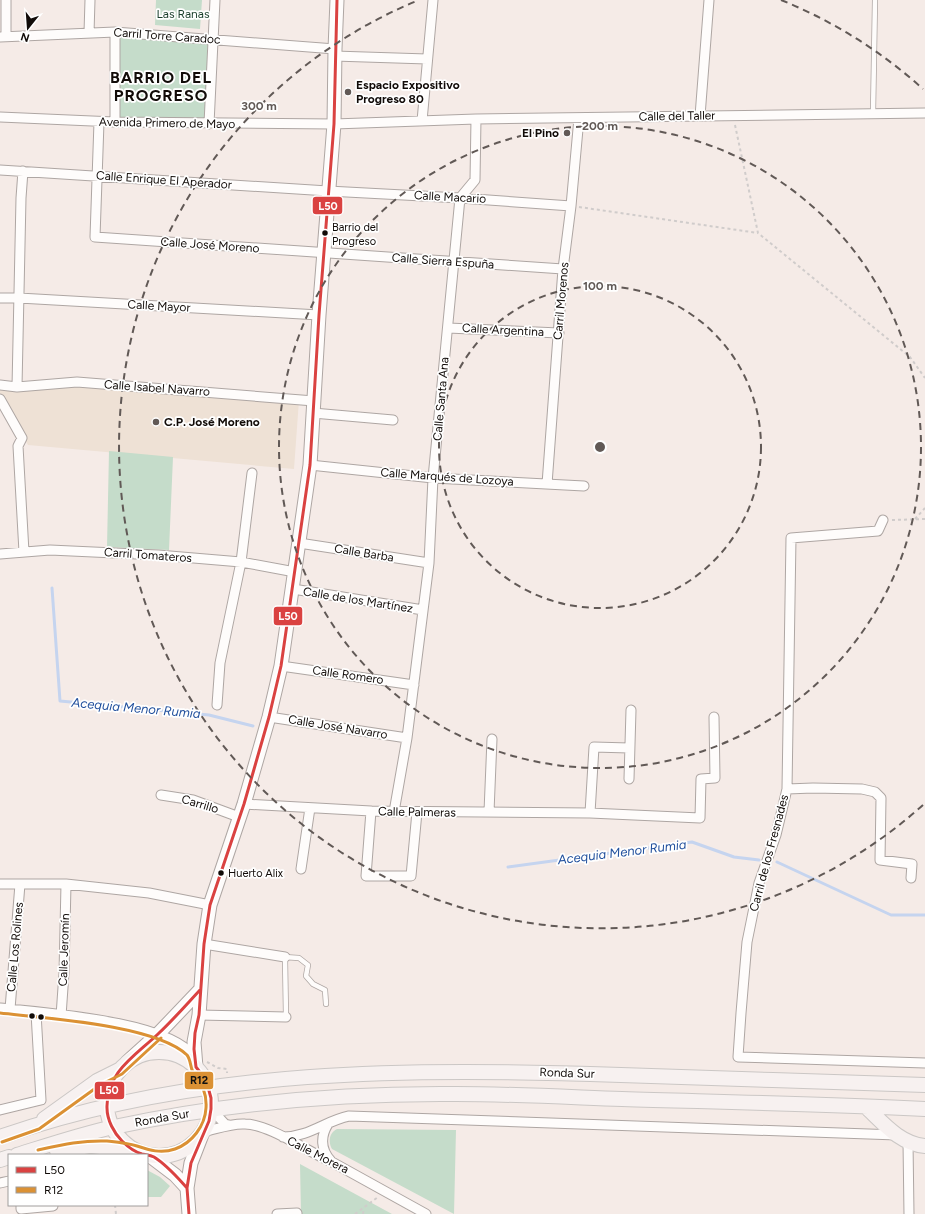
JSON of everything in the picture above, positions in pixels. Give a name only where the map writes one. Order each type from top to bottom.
[{"type":"main road","points":[[195,1062],[195,1033],[198,1016],[204,944],[210,905],[244,804],[269,717],[281,666],[310,465],[319,315],[334,124],[334,53],[337,0]]},
{"type":"main road","points":[[36,1125],[97,1081],[123,1066],[158,1034],[200,990]]},
{"type":"main road","name":"Ronda Sur","points":[[144,1154],[133,1150],[121,1140],[112,1127],[106,1106],[107,1094],[112,1081],[123,1066],[144,1054],[164,1052],[195,1062],[208,1087],[211,1098],[209,1121],[196,1142],[180,1152],[163,1156],[150,1156]]},
{"type":"main road","name":"Ronda Sur","points":[[0,1137],[36,1125],[106,1106],[208,1087],[326,1075],[419,1071],[510,1071],[925,1085]]},
{"type":"main road","name":"Ronda Sur","points":[[20,1154],[73,1137],[112,1127],[211,1109],[292,1100],[375,1095],[457,1094],[925,1109]]},
{"type":"main road","points":[[866,1106],[902,1139],[925,1146]]},
{"type":"main road","points":[[189,1214],[187,1188],[191,1163],[203,1132]]},
{"type":"main road","points":[[44,1154],[75,1147],[90,1146],[133,1150]]},
{"type":"main road","points":[[150,1156],[171,1171],[187,1188]]},
{"type":"street","points":[[3,37],[6,0]]},
{"type":"street","points":[[89,33],[90,0]]},
{"type":"street","points":[[209,124],[215,0]]},
{"type":"street","points":[[422,121],[433,0]]},
{"type":"street","points":[[700,116],[709,0]]},
{"type":"street","points":[[115,32],[115,122]]},
{"type":"street","name":"Carril Torre Caradoc","points":[[3,37],[115,32],[212,39],[334,53],[427,59]]},
{"type":"street","name":"Calle del Taller","points":[[334,124],[476,119],[925,113]]},
{"type":"street","name":"Avenida Primero de Mayo","points":[[0,118],[209,124],[334,124]]},
{"type":"street","name":"Carril Morenos","points":[[547,484],[563,269],[571,206],[579,118]]},
{"type":"street","points":[[460,198],[475,180],[476,119]]},
{"type":"street","points":[[97,176],[99,122]]},
{"type":"street","name":"Calle Enrique El Aperador","points":[[0,170],[328,191]]},
{"type":"street","points":[[17,387],[23,171]]},
{"type":"street","name":"Calle José Moreno","points":[[97,176],[95,237],[324,253]]},
{"type":"street","name":"Calle Macario","points":[[328,191],[571,206]]},
{"type":"street","name":"Calle Santa Ana","points":[[394,812],[407,738],[429,563],[433,478],[460,198]]},
{"type":"street","name":"Calle Sierra Espuña","points":[[324,253],[454,259],[563,269]]},
{"type":"street","name":"Calle Mayor","points":[[0,298],[319,315]]},
{"type":"street","name":"Calle Argentina","points":[[448,328],[558,333]]},
{"type":"street","name":"Calle Isabel Navarro","points":[[0,385],[17,387],[76,382],[313,407],[393,420]]},
{"type":"street","points":[[0,399],[22,438],[18,446],[24,552]]},
{"type":"street","name":"Calle Marqués de Lozoya","points":[[310,465],[433,478],[584,486]]},
{"type":"street","points":[[217,705],[220,663],[241,562],[252,473]]},
{"type":"street","name":"Carril de los Fresnades","points":[[883,520],[878,531],[791,538],[787,789],[776,835],[759,883],[747,942],[738,1056],[925,1063]]},
{"type":"street","name":"Calle Barba","points":[[299,543],[429,563]]},
{"type":"street","name":"Carril Tomateros","points":[[0,554],[50,550],[158,556],[241,562],[295,572]]},
{"type":"street","name":"Calle de los Martínez","points":[[293,589],[423,610]]},
{"type":"street","name":"Calle Romero","points":[[281,666],[414,685]]},
{"type":"street","points":[[629,779],[631,710]]},
{"type":"street","name":"Calle José Navarro","points":[[269,717],[407,738]]},
{"type":"street","name":"Calle Palmeras","points":[[244,804],[394,812],[590,813],[700,818],[701,779],[715,778],[714,717]]},
{"type":"street","points":[[489,812],[492,739]]},
{"type":"street","points":[[590,813],[594,747],[629,748]]},
{"type":"street","points":[[787,789],[862,789],[875,792],[881,798],[880,860],[912,864],[911,878]]},
{"type":"street","name":"Carrillo","points":[[161,795],[193,800],[239,817]]},
{"type":"street","points":[[301,869],[310,808]]},
{"type":"street","points":[[371,811],[366,876],[411,876],[418,812]]},
{"type":"street","points":[[0,884],[66,884],[149,893],[210,905]]},
{"type":"street","name":"Calle Los Rolines","points":[[5,1009],[20,884]]},
{"type":"street","name":"Calle Jeromín","points":[[61,1016],[64,973],[66,884]]},
{"type":"street","points":[[204,944],[284,957]]},
{"type":"street","points":[[5,1009],[142,1028],[182,1046],[192,1053],[195,1062]]},
{"type":"street","points":[[0,1110],[41,1100],[36,1013]]},
{"type":"street","points":[[198,1016],[286,1017]]},
{"type":"street","points":[[211,1109],[225,1124],[229,1126]]},
{"type":"street","points":[[283,1137],[304,1135],[341,1118],[349,1116],[902,1139],[909,1214]]},
{"type":"street","name":"Calle Morera","points":[[203,1132],[229,1126],[245,1124],[253,1125],[283,1137],[319,1157],[332,1162],[426,1214]]},
{"type":"street","points":[[328,1124],[323,1134],[322,1143],[325,1154],[332,1162]]},
{"type":"street","points":[[21,1206],[22,1209],[53,1208]]},
{"type":"street","points":[[277,1214],[297,1214]]},
{"type":"lane","points":[[873,114],[875,0]]},
{"type":"lane","points":[[286,1017],[284,957],[298,958],[308,965],[306,976],[313,984],[325,990],[326,1004]]},
{"type":"path","points":[[735,115],[735,127],[758,233]]},
{"type":"path","points":[[571,206],[758,233],[910,356],[925,378]]},
{"type":"path","points":[[914,519],[925,508]]},
{"type":"path","points":[[883,520],[925,519]]},
{"type":"path","points":[[355,1214],[386,1192]]},
{"type":"path","points":[[363,1214],[364,1208]]},
{"type":"shaded area","name":"C.P. José Moreno","points":[[77,382],[299,400],[294,469],[28,445],[0,398],[0,385]]},
{"type":"green space","name":"Las Ranas","points":[[156,0],[202,0],[200,29],[155,25]]},
{"type":"green space","points":[[115,32],[212,39],[209,124],[115,122]]},
{"type":"green space","points":[[109,451],[173,457],[169,550],[107,547]]},
{"type":"green space","points":[[337,1129],[456,1130],[454,1214],[332,1149],[330,1138],[332,1133]]},
{"type":"green space","points":[[300,1164],[392,1214],[301,1214]]},
{"type":"green space","points":[[148,1171],[160,1177],[170,1186],[161,1197],[148,1197]]},
{"type":"waterway","name":"Acequia Menor Rumia","points":[[52,588],[60,701],[209,715],[253,726]]},
{"type":"waterway","name":"Acequia Menor Rumia","points":[[508,867],[692,842],[734,857],[759,860]]},
{"type":"waterway","name":"Acequia Menor Rumia","points":[[777,862],[891,915],[925,915]]},
{"type":"transit line","name":"L50","points":[[189,1214],[187,1188],[191,1163],[209,1121],[211,1109],[211,1098],[208,1087],[203,1076],[196,1067],[194,1049],[195,1033],[199,1015],[204,944],[210,905],[244,804],[269,717],[281,666],[310,465],[319,315],[334,124],[337,0]]},
{"type":"transit line","name":"L50","points":[[142,1154],[129,1147],[122,1141],[116,1134],[108,1117],[108,1095],[111,1084],[131,1058],[164,1029],[200,990]]},
{"type":"transit line","name":"R12","points":[[0,1013],[98,1025],[151,1036],[172,1045],[187,1055],[192,1070],[205,1093],[205,1115],[200,1127],[187,1143],[175,1149],[155,1151],[125,1143],[89,1141],[38,1150]]},
{"type":"transit line","name":"R12","points":[[2,1142],[39,1129],[100,1085],[122,1074],[161,1038]]},
{"type":"transit line","name":"L50","points":[[148,1155],[159,1160],[172,1171],[187,1188]]},
{"type":"place","name":"Espacio Expositivo Progreso 80","points":[[348,92]]},
{"type":"place","name":"El Pino","points":[[567,133]]},
{"type":"place","name":"Barrio del Progreso","points":[[325,233]]},
{"type":"place","name":"C.P. José Moreno","points":[[156,422]]},
{"type":"place","name":"Huerto Alix","points":[[221,873]]},
{"type":"district","name":"BARRIO DEL PROGRESO","points":[[161,86]]}]
